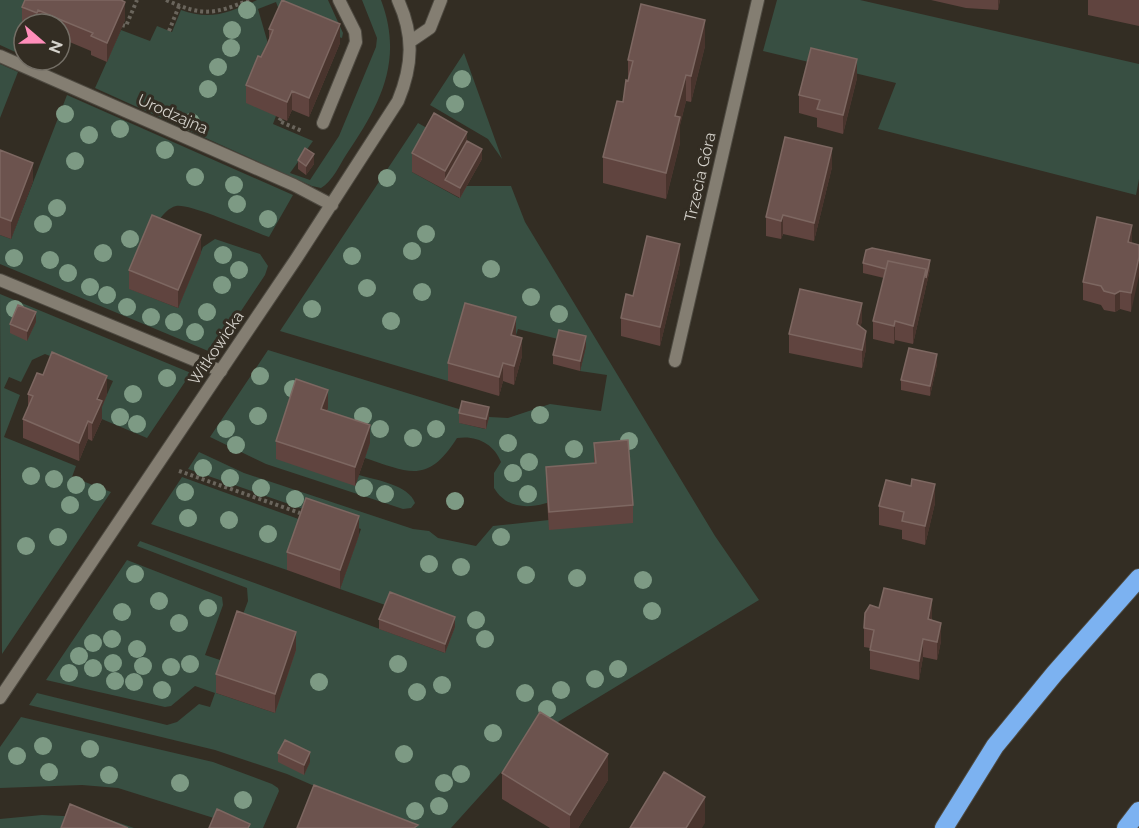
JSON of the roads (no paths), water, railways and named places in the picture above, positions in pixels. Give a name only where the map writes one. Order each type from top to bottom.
[{"type":"highway","points":[[944,828],[995,746],[1055,673],[1139,578]]},
{"type":"highway","points":[[1126,828],[1139,811]]},
{"type":"street","points":[[323,123],[356,42],[355,32],[339,0]]},
{"type":"street","name":"Witkowicka","points":[[0,698],[332,205],[398,101],[406,82],[411,41],[408,21],[398,0]]},
{"type":"street","points":[[411,41],[430,28],[441,0]]},
{"type":"street","name":"Trzecia Góra","points":[[675,361],[758,0]]},
{"type":"street","name":"Urodzajna","points":[[0,56],[294,185],[332,205]]},
{"type":"street","points":[[0,280],[221,371]]}]
